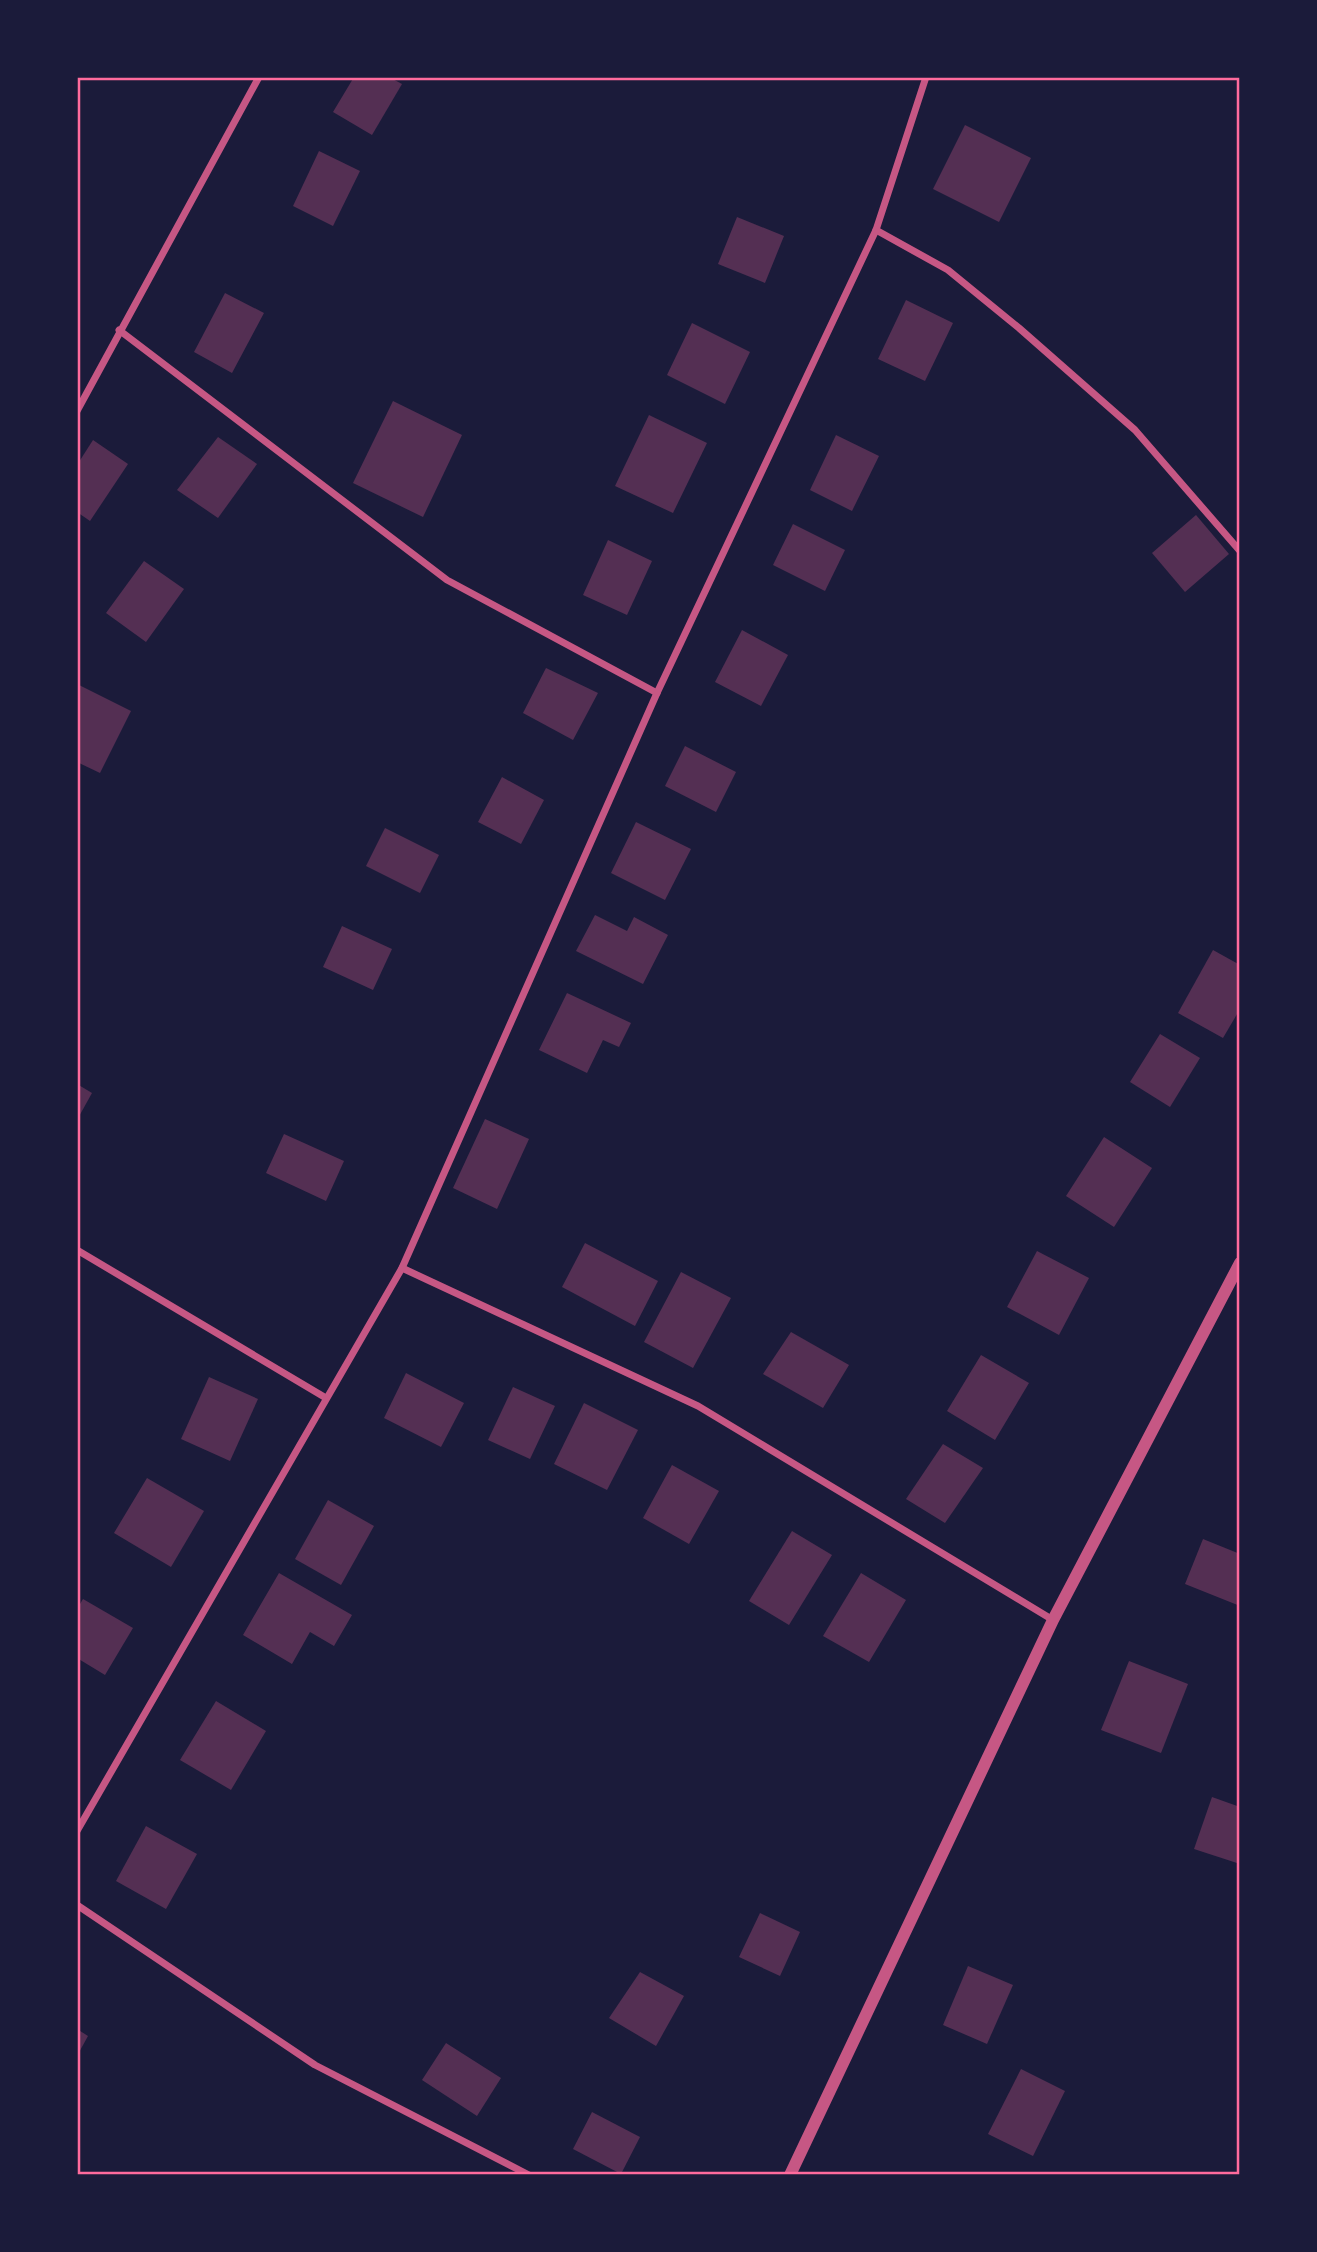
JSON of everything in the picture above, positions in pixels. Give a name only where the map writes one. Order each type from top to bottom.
[{"type":"street","points":[[77,411],[259,77]]},
{"type":"street","points":[[77,1831],[401,1268],[657,693],[876,230],[926,77]]},
{"type":"street","points":[[876,230],[948,270],[1135,430],[1240,551]]},
{"type":"street","points":[[119,330],[447,580],[657,693]]},
{"type":"street","points":[[77,1251],[326,1398]]},
{"type":"street","points":[[790,2175],[1053,1620],[1240,1263]]},
{"type":"street","points":[[401,1268],[698,1406],[1053,1620]]},
{"type":"street","points":[[77,1905],[80,1910],[314,2065],[528,2175]]},
{"type":"building","points":[[354,77],[389,77],[402,84],[372,135],[333,112]]},
{"type":"building","points":[[965,125],[1031,158],[999,222],[933,189]]},
{"type":"building","points":[[319,151],[360,171],[333,226],[293,206]]},
{"type":"building","points":[[737,217],[784,236],[765,283],[718,264]]},
{"type":"building","points":[[225,293],[264,313],[232,373],[194,352]]},
{"type":"building","points":[[906,300],[953,323],[925,381],[878,359]]},
{"type":"building","points":[[692,323],[750,352],[725,404],[667,375]]},
{"type":"building","points":[[393,401],[462,435],[423,517],[353,483]]},
{"type":"building","points":[[649,415],[707,443],[673,513],[615,486]]},
{"type":"building","points":[[836,435],[879,456],[852,511],[810,490]]},
{"type":"building","points":[[218,437],[257,464],[218,518],[177,490]]},
{"type":"building","points":[[93,440],[128,464],[90,521],[77,512],[77,465]]},
{"type":"building","points":[[1196,515],[1229,554],[1185,592],[1152,553]]},
{"type":"building","points":[[793,524],[845,550],[825,591],[773,565]]},
{"type":"building","points":[[608,540],[652,561],[627,615],[583,595]]},
{"type":"building","points":[[144,561],[184,589],[146,642],[106,613]]},
{"type":"building","points":[[742,630],[788,655],[761,706],[715,682]]},
{"type":"building","points":[[546,668],[598,693],[573,740],[523,713]]},
{"type":"building","points":[[77,684],[131,711],[100,773],[77,762]]},
{"type":"building","points":[[685,746],[736,772],[716,812],[665,786]]},
{"type":"building","points":[[502,777],[544,800],[521,844],[478,822]]},
{"type":"building","points":[[636,822],[691,849],[665,900],[611,873]]},
{"type":"building","points":[[385,828],[439,855],[420,893],[366,866]]},
{"type":"building","points":[[595,915],[627,931],[634,917],[668,935],[643,984],[576,951]]},
{"type":"building","points":[[342,926],[392,949],[373,990],[323,967]]},
{"type":"building","points":[[1213,950],[1240,965],[1240,1009],[1223,1038],[1178,1013]]},
{"type":"building","points":[[567,993],[631,1023],[619,1047],[603,1040],[587,1073],[539,1050]]},
{"type":"building","points":[[1160,1034],[1200,1058],[1170,1107],[1130,1082]]},
{"type":"building","points":[[77,1084],[92,1093],[77,1120]]},
{"type":"building","points":[[485,1119],[529,1139],[497,1209],[453,1188]]},
{"type":"building","points":[[284,1134],[344,1161],[326,1201],[266,1173]]},
{"type":"building","points":[[1104,1137],[1152,1168],[1114,1227],[1066,1196]]},
{"type":"building","points":[[585,1243],[658,1281],[635,1326],[562,1287]]},
{"type":"building","points":[[1037,1251],[1089,1278],[1059,1335],[1007,1307]]},
{"type":"building","points":[[681,1272],[731,1298],[693,1368],[644,1342]]},
{"type":"building","points":[[791,1332],[849,1365],[823,1408],[763,1374]]},
{"type":"building","points":[[981,1355],[1029,1383],[995,1440],[947,1411]]},
{"type":"building","points":[[406,1373],[464,1403],[441,1447],[384,1418]]},
{"type":"building","points":[[209,1377],[258,1399],[230,1461],[181,1439]]},
{"type":"building","points":[[513,1387],[555,1406],[530,1459],[488,1440]]},
{"type":"building","points":[[584,1403],[638,1430],[607,1490],[554,1464]]},
{"type":"building","points":[[943,1444],[983,1468],[945,1523],[906,1499]]},
{"type":"building","points":[[672,1465],[719,1491],[689,1544],[643,1518]]},
{"type":"building","points":[[147,1478],[204,1511],[171,1567],[114,1533]]},
{"type":"building","points":[[328,1500],[374,1526],[341,1585],[295,1559]]},
{"type":"building","points":[[792,1531],[832,1555],[789,1625],[749,1601]]},
{"type":"building","points":[[1203,1539],[1240,1554],[1240,1606],[1185,1584]]},
{"type":"building","points":[[279,1573],[352,1615],[334,1646],[310,1632],[292,1664],[243,1635]]},
{"type":"building","points":[[861,1573],[906,1600],[869,1662],[823,1636]]},
{"type":"building","points":[[83,1599],[133,1628],[105,1675],[77,1658],[77,1609]]},
{"type":"building","points":[[1129,1661],[1188,1684],[1161,1753],[1101,1730]]},
{"type":"building","points":[[216,1701],[266,1731],[231,1790],[180,1760]]},
{"type":"building","points":[[1212,1797],[1240,1807],[1240,1864],[1194,1849]]},
{"type":"building","points":[[146,1826],[197,1854],[166,1909],[116,1881]]},
{"type":"building","points":[[760,1913],[800,1932],[780,1976],[739,1957]]},
{"type":"building","points":[[968,1966],[1013,1985],[987,2044],[943,2025]]},
{"type":"building","points":[[640,1972],[684,1996],[656,2046],[609,2018]]},
{"type":"building","points":[[77,2029],[88,2036],[77,2056]]},
{"type":"building","points":[[446,2043],[501,2078],[477,2116],[422,2080]]},
{"type":"building","points":[[1021,2069],[1065,2091],[1033,2156],[988,2134]]},
{"type":"building","points":[[592,2112],[640,2137],[621,2174],[573,2149]]}]
